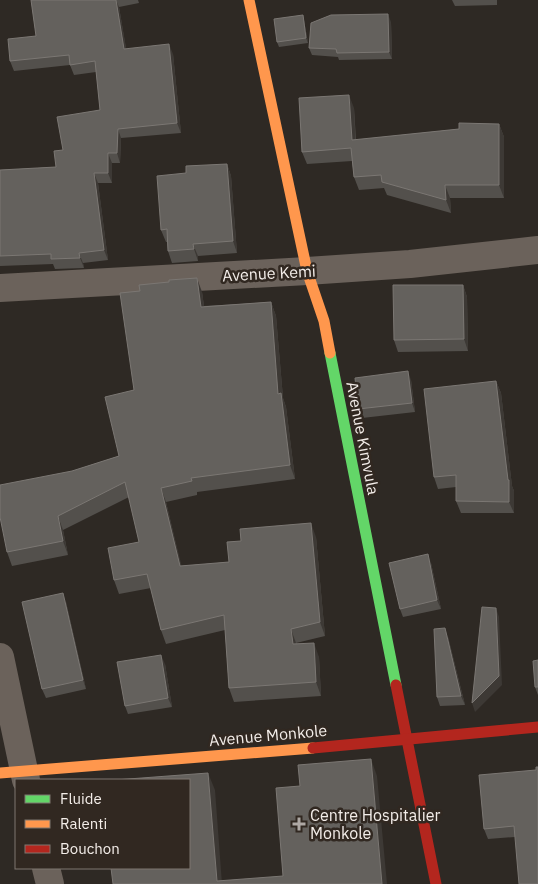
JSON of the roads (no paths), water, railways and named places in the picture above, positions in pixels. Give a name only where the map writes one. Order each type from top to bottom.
[{"type":"street","name":"Avenue Kimvula","points":[[249,0],[307,271],[324,321],[436,884]]},
{"type":"street","name":"Avenue Kemi","points":[[0,288],[410,264],[538,250]]},
{"type":"street","points":[[0,657],[17,775]]},
{"type":"street","name":"Avenue Monkole","points":[[17,775],[538,727]]},
{"type":"street","points":[[46,869],[50,884]]},
{"type":"place","name":"Centre Hospitalier Monkole","points":[[299,824]]}]
